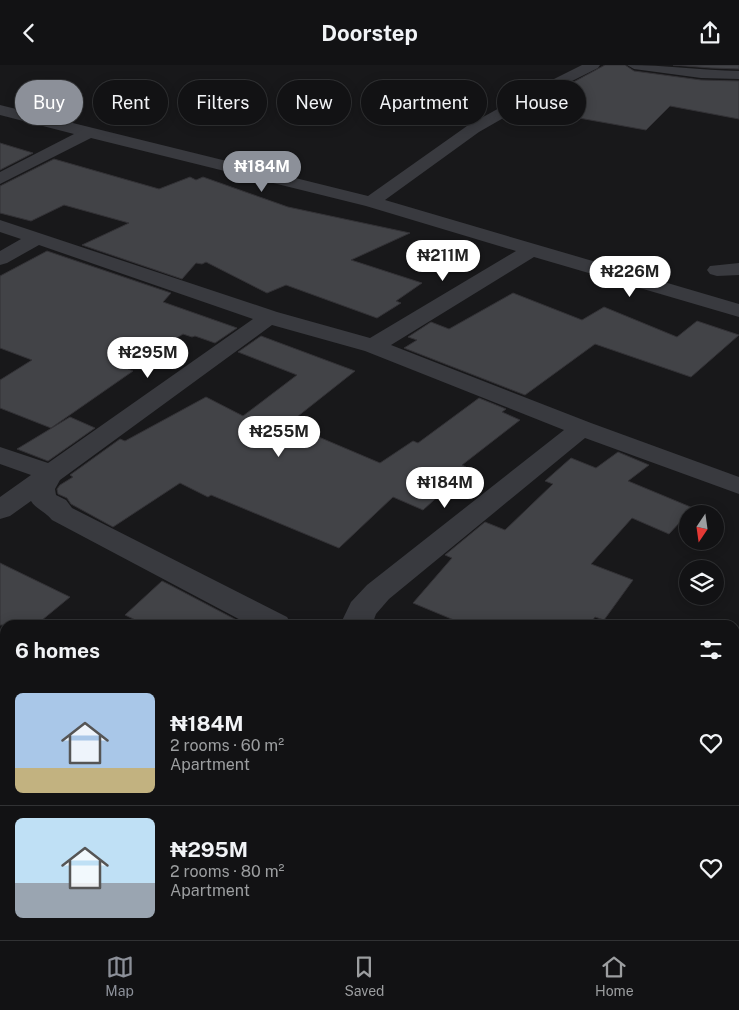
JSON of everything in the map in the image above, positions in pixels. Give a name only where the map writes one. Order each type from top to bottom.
[{"type":"street","points":[[371,202],[473,129],[535,94],[593,65]]},
{"type":"street","points":[[634,65],[701,74],[739,75]]},
{"type":"street","points":[[0,110],[246,173],[371,202],[739,311]]},
{"type":"street","points":[[0,179],[88,133]]},
{"type":"street","points":[[0,225],[269,317],[373,346],[582,428],[739,486]]},
{"type":"street","points":[[0,259],[38,238]]},
{"type":"street","points":[[373,346],[531,250]]},
{"type":"street","points":[[717,270],[739,269]]},
{"type":"street","points":[[0,510],[269,317]]},
{"type":"street","points":[[358,620],[362,610],[378,592],[582,428]]},
{"type":"street","points":[[0,455],[50,473]]},
{"type":"street","points":[[50,473],[41,489],[43,499],[56,506],[62,514],[266,620]]},
{"type":"building","points":[[605,65],[625,65],[634,71],[701,80],[739,81],[739,119],[670,106],[646,130],[586,119],[586,80],[577,80]]},
{"type":"building","points":[[673,65],[739,65],[739,69],[711,68]]},
{"type":"building","points":[[0,143],[33,153],[0,170]]},
{"type":"building","points":[[54,159],[159,189],[190,177],[196,180],[203,177],[288,207],[410,233],[351,260],[422,283],[396,301],[401,303],[377,318],[286,285],[267,293],[206,262],[202,264],[196,263],[182,279],[82,245],[129,223],[64,205],[31,221],[0,213],[0,186]]},
{"type":"building","points":[[47,251],[171,293],[163,302],[237,328],[215,343],[183,334],[128,369],[133,371],[51,428],[0,408],[0,380],[32,360],[0,348],[0,276]]},
{"type":"building","points":[[513,293],[582,320],[604,307],[677,337],[697,321],[739,335],[691,377],[595,344],[525,395],[404,348],[417,340],[408,337],[431,322],[449,329]]},
{"type":"building","points":[[261,336],[355,371],[288,424],[380,463],[413,441],[418,443],[479,398],[506,409],[502,412],[520,420],[462,465],[466,467],[437,488],[444,491],[423,510],[393,497],[339,548],[211,495],[208,497],[180,483],[113,527],[71,504],[67,498],[58,494],[57,489],[60,485],[73,477],[70,475],[120,439],[125,441],[206,397],[243,416],[297,375],[238,352]]},
{"type":"building","points":[[70,417],[95,428],[48,461],[17,449]]},
{"type":"building","points":[[618,452],[649,465],[628,481],[686,505],[679,505],[679,523],[669,534],[632,518],[591,564],[633,580],[604,620],[595,617],[593,620],[454,620],[413,603],[452,558],[445,555],[485,522],[505,530],[553,484],[545,481],[571,458],[596,468]]},
{"type":"building","points":[[0,563],[70,597],[42,620],[0,620]]},
{"type":"building","points":[[162,581],[236,620],[136,620],[125,615]]}]
